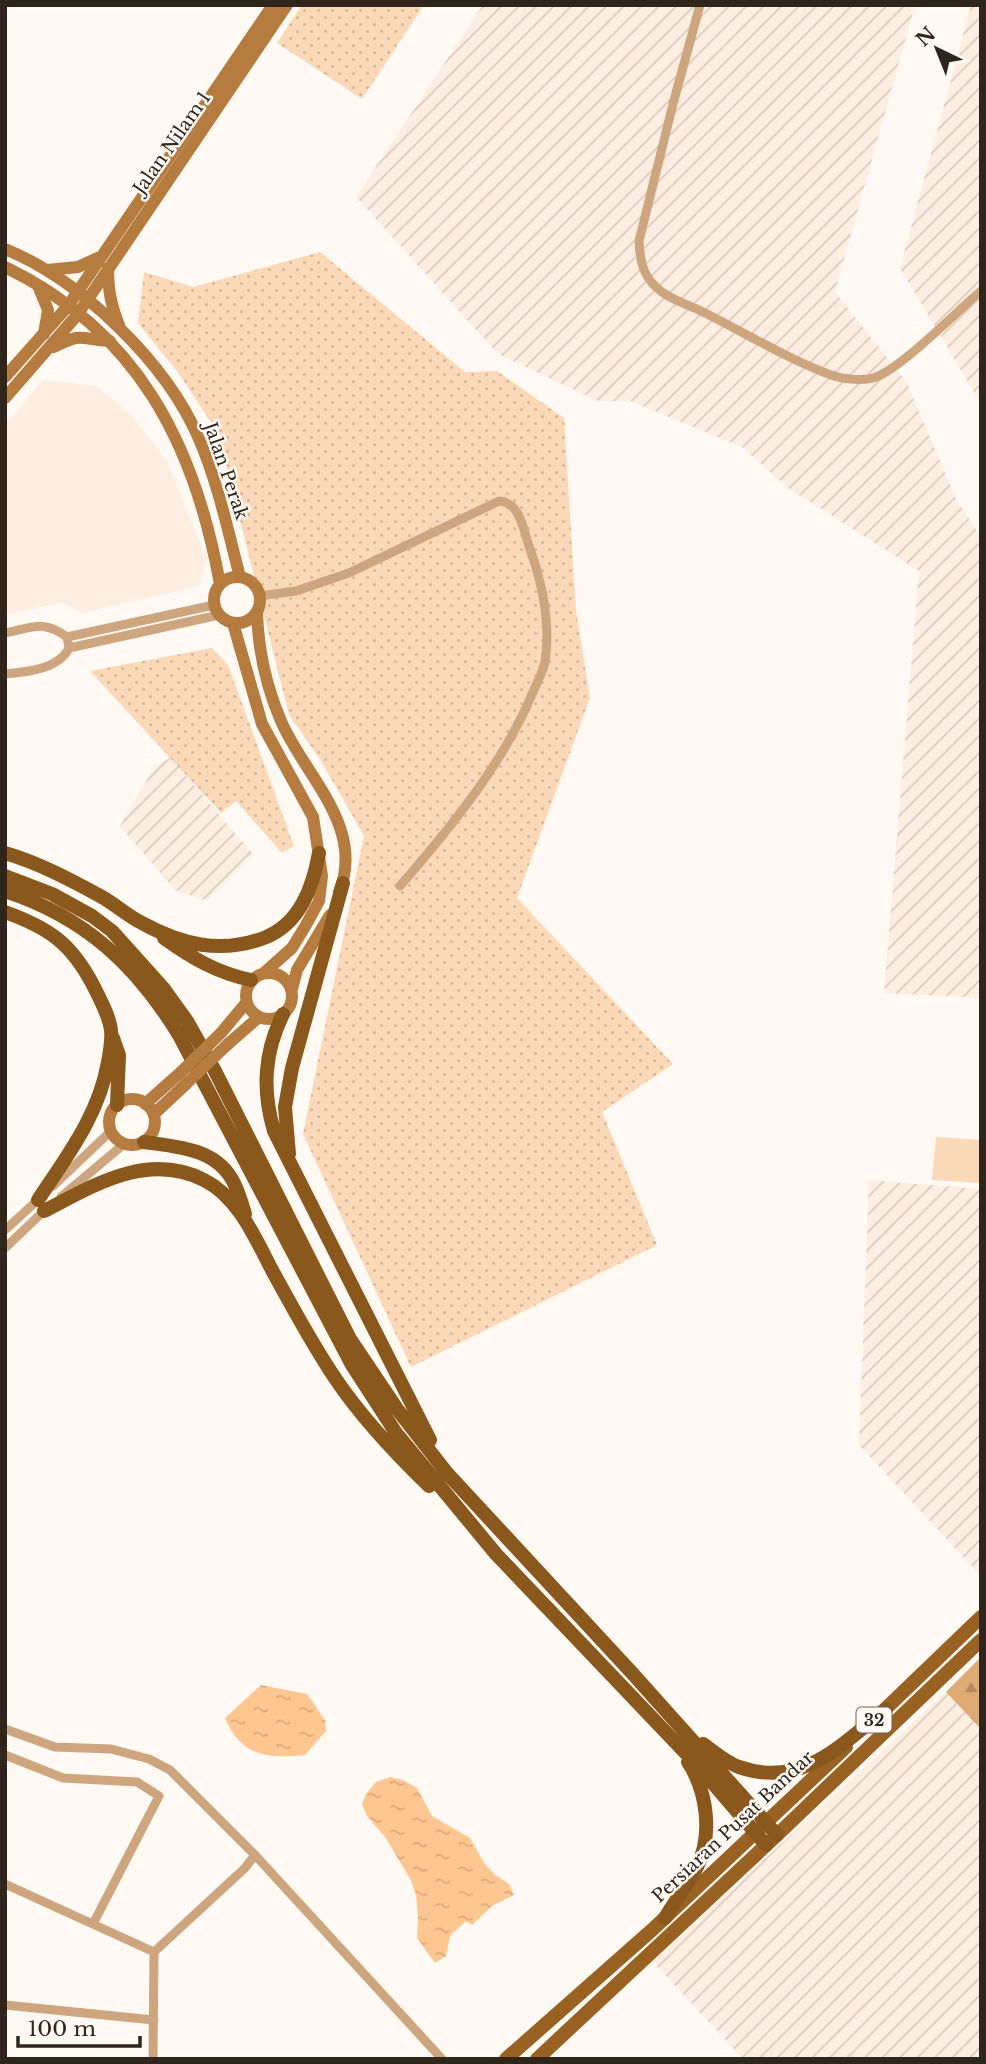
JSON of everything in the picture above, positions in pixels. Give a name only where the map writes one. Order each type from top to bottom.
[{"type":"highway","points":[[5,853],[65,877],[105,899],[210,968],[251,980]]},
{"type":"highway","points":[[142,924],[204,946],[227,948],[271,935],[290,921],[303,904],[314,882],[319,853]]},
{"type":"highway","points":[[5,876],[52,894],[92,916],[112,931],[164,989],[187,1021],[215,1071],[350,1339],[397,1409],[447,1473],[772,1840]]},
{"type":"highway","points":[[289,1164],[285,1107],[292,1068],[343,883]]},
{"type":"highway","points":[[5,891],[55,912],[103,942],[149,990],[179,1035],[352,1365],[396,1433],[496,1554]]},
{"type":"highway","points":[[5,912],[33,922],[66,944],[86,971],[101,999],[119,1055],[117,1105]]},
{"type":"highway","points":[[284,1014],[273,1034],[265,1082],[268,1111],[274,1131],[447,1473]]},
{"type":"highway","points":[[41,1206],[92,1115],[104,1086],[111,1031]]},
{"type":"highway","points":[[144,1142],[195,1150],[219,1162],[234,1182],[250,1229]]},
{"type":"highway","points":[[41,1206],[131,1171],[179,1172],[204,1180],[228,1198],[250,1229],[278,1282],[354,1405],[407,1465],[679,1736],[737,1767],[760,1772],[781,1772],[804,1769],[824,1759],[886,1709]]},
{"type":"highway","points":[[665,1918],[698,1864],[707,1831],[703,1794],[679,1736]]},
{"type":"main road","name":"Jalan Nilam 1","points":[[73,310],[273,5]]},
{"type":"main road","name":"Jalan Nilam 1","points":[[105,262],[287,5]]},
{"type":"main road","name":"Jalan Perak","points":[[5,248],[47,270],[82,297],[121,329],[161,375],[199,438],[217,488],[240,577]]},
{"type":"main road","points":[[47,270],[105,262],[110,299],[121,329]]},
{"type":"main road","name":"Jalan Perak","points":[[5,267],[38,285],[110,341],[148,387],[187,462],[213,548],[220,584]]},
{"type":"main road","points":[[38,285],[48,310],[44,334]]},
{"type":"main road","points":[[5,377],[44,334],[73,310]]},
{"type":"main road","points":[[5,398],[47,350],[73,310]]},
{"type":"main road","points":[[47,350],[70,338],[83,336],[110,341]]},
{"type":"main road","points":[[224,1039],[246,1003],[246,991],[251,980],[265,972],[292,948],[318,901],[322,876],[313,817],[262,724],[233,623],[217,610],[215,594],[220,584],[233,577],[253,583],[260,596],[257,611],[258,642],[281,722],[314,776],[342,830],[345,851],[343,883],[326,925],[297,970],[291,1003],[284,1014],[272,1019],[259,1017],[253,1014],[246,1003]]},
{"type":"main road","points":[[233,623],[247,621],[257,611]]},
{"type":"main road","points":[[265,972],[272,972],[284,978],[292,989]]},
{"type":"main road","points":[[149,1109],[224,1039],[259,1017]]},
{"type":"main road","points":[[131,1100],[149,1109],[154,1129],[144,1142],[124,1144],[111,1131],[110,1117],[117,1105],[131,1100]]},
{"type":"main road","name":"Persiaran Pusat Bandar","points":[[506,2059],[762,1828],[981,1617]]},
{"type":"main road","name":"Persiaran Pusat Bandar","points":[[537,2059],[981,1640]]},
{"type":"street","points":[[700,5],[639,241],[644,272],[653,284],[677,301],[700,310],[774,349],[833,376],[855,379],[873,378],[894,368],[981,291]]},
{"type":"street","points":[[260,596],[296,591],[349,573],[499,501],[507,501],[516,510],[541,579],[546,638],[544,664],[527,706],[501,753],[447,831],[400,886]]},
{"type":"street","points":[[5,633],[46,625],[67,637],[217,610]]},
{"type":"street","points":[[5,674],[46,666],[61,660],[69,648],[217,610]]},
{"type":"street","points":[[67,637],[69,648]]},
{"type":"street","points":[[5,1248],[111,1131]]},
{"type":"street","points":[[5,1230],[124,1144]]},
{"type":"street","points":[[5,1729],[55,1747],[111,1749],[149,1759],[170,1770],[256,1855],[442,2059]]},
{"type":"street","points":[[5,1755],[63,1778],[136,1782],[159,1796],[94,1923]]},
{"type":"street","points":[[153,2059],[154,1952],[256,1855]]},
{"type":"street","points":[[5,1884],[154,1952]]},
{"type":"street","points":[[5,2005],[154,2020]]},
{"type":"shaded area","points":[[302,5],[424,5],[362,99],[277,43]]},
{"type":"shaded area","points":[[483,5],[915,5],[835,292],[907,383],[957,501],[981,537],[981,998],[884,993],[919,571],[788,488],[742,447],[630,401],[598,401],[498,354],[356,197]]},
{"type":"shaded area","points":[[971,5],[981,5],[981,404],[900,268]]},
{"type":"shaded area","points":[[320,252],[465,372],[497,371],[564,418],[576,610],[590,698],[517,898],[673,1064],[602,1112],[657,1245],[411,1367],[303,1134],[364,836],[320,759],[289,715],[218,433],[180,375],[138,323],[144,272],[193,287]]},
{"type":"shaded area","points":[[43,380],[96,386],[132,416],[168,463],[206,558],[199,586],[81,613],[63,602],[5,615],[5,422],[17,412]]},
{"type":"shaded area","points":[[212,648],[228,665],[294,846],[282,853],[236,801],[221,813],[90,671]]},
{"type":"shaded area","points":[[170,757],[253,854],[207,901],[175,890],[120,826],[154,768]]},
{"type":"shaded area","points":[[936,1137],[981,1140],[981,1183],[932,1180]]},
{"type":"shaded area","points":[[869,1180],[981,1189],[981,1576],[859,1445]]},
{"type":"shaded area","points":[[981,1657],[981,2059],[743,2059],[653,1962]]},
{"type":"green space","points":[[981,1657],[981,1729],[946,1692]]},
{"type":"water","points":[[261,1685],[307,1694],[325,1720],[326,1731],[305,1755],[278,1756],[256,1752],[231,1731],[225,1718]]},
{"type":"water","points":[[390,1777],[403,1780],[417,1788],[432,1816],[470,1838],[484,1863],[509,1884],[514,1895],[492,1906],[472,1925],[466,1921],[450,1936],[446,1956],[435,1963],[417,1938],[416,1895],[411,1880],[385,1837],[367,1816],[362,1804],[376,1782]]}]
